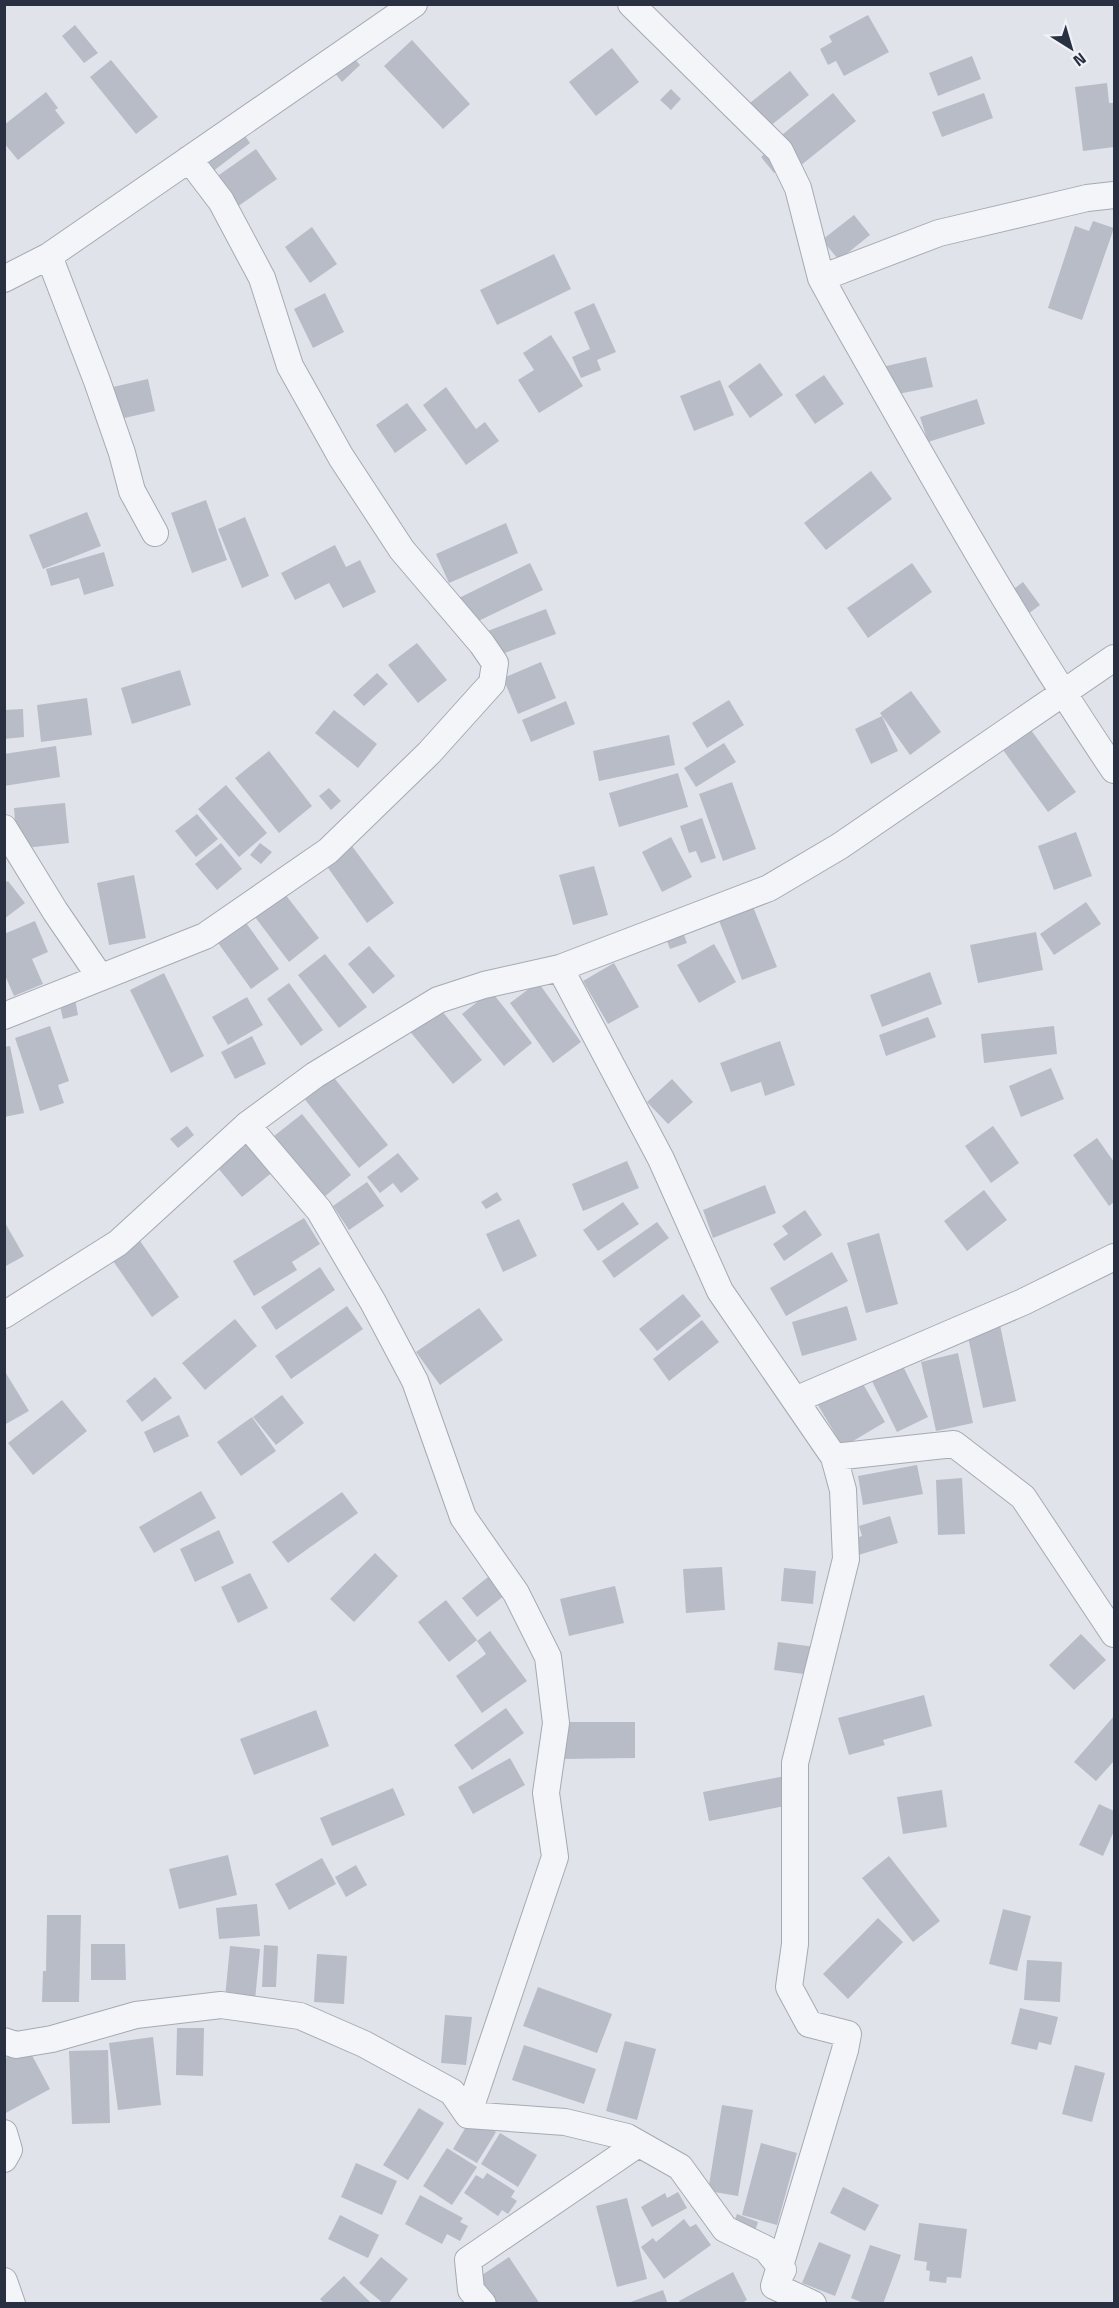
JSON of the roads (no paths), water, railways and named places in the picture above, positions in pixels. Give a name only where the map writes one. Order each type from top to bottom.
[{"type":"street","points":[[4,279],[49,256],[414,4]]},
{"type":"street","points":[[631,4],[780,151],[798,188],[821,278],[965,533],[1063,694],[1114,770]]},
{"type":"street","points":[[4,1016],[205,936],[328,851],[445,735],[492,683],[495,663],[482,644],[402,550],[341,457],[290,366],[262,278],[221,201],[189,159]]},
{"type":"street","points":[[821,278],[939,233],[1086,198],[1114,195]]},
{"type":"street","points":[[49,256],[101,392],[122,453],[132,491],[156,533]]},
{"type":"street","points":[[4,1316],[118,1243],[247,1125],[315,1075],[438,1000],[484,985],[560,968],[769,888],[840,846],[1114,658]]},
{"type":"street","points":[[4,828],[55,911],[100,977]]},
{"type":"street","points":[[560,968],[661,1159],[720,1291],[834,1457],[843,1490],[846,1559],[795,1763],[795,1944],[789,1987],[809,2024],[848,2034],[774,2286]]},
{"type":"street","points":[[247,1125],[319,1210],[372,1302],[415,1382],[463,1517],[516,1593],[549,1657],[556,1723],[546,1793],[555,1857],[468,2115]]},
{"type":"street","points":[[795,1400],[1023,1302],[1114,1257]]},
{"type":"street","points":[[834,1457],[954,1444],[1023,1497],[1114,1634]]},
{"type":"street","points":[[4,2041],[16,2045],[52,2039],[136,2015],[221,2005],[300,2016],[364,2044],[452,2092],[468,2115]]},
{"type":"street","points":[[468,2115],[565,2122],[627,2137],[680,2167],[725,2229],[766,2249],[783,2270],[774,2286]]},
{"type":"street","points":[[4,2133],[9,2150],[4,2159]]},
{"type":"street","points":[[483,2304],[471,2290],[468,2260],[638,2144]]},
{"type":"street","points":[[4,2281],[12,2304]]},
{"type":"street","points":[[774,2286],[813,2304]]}]
